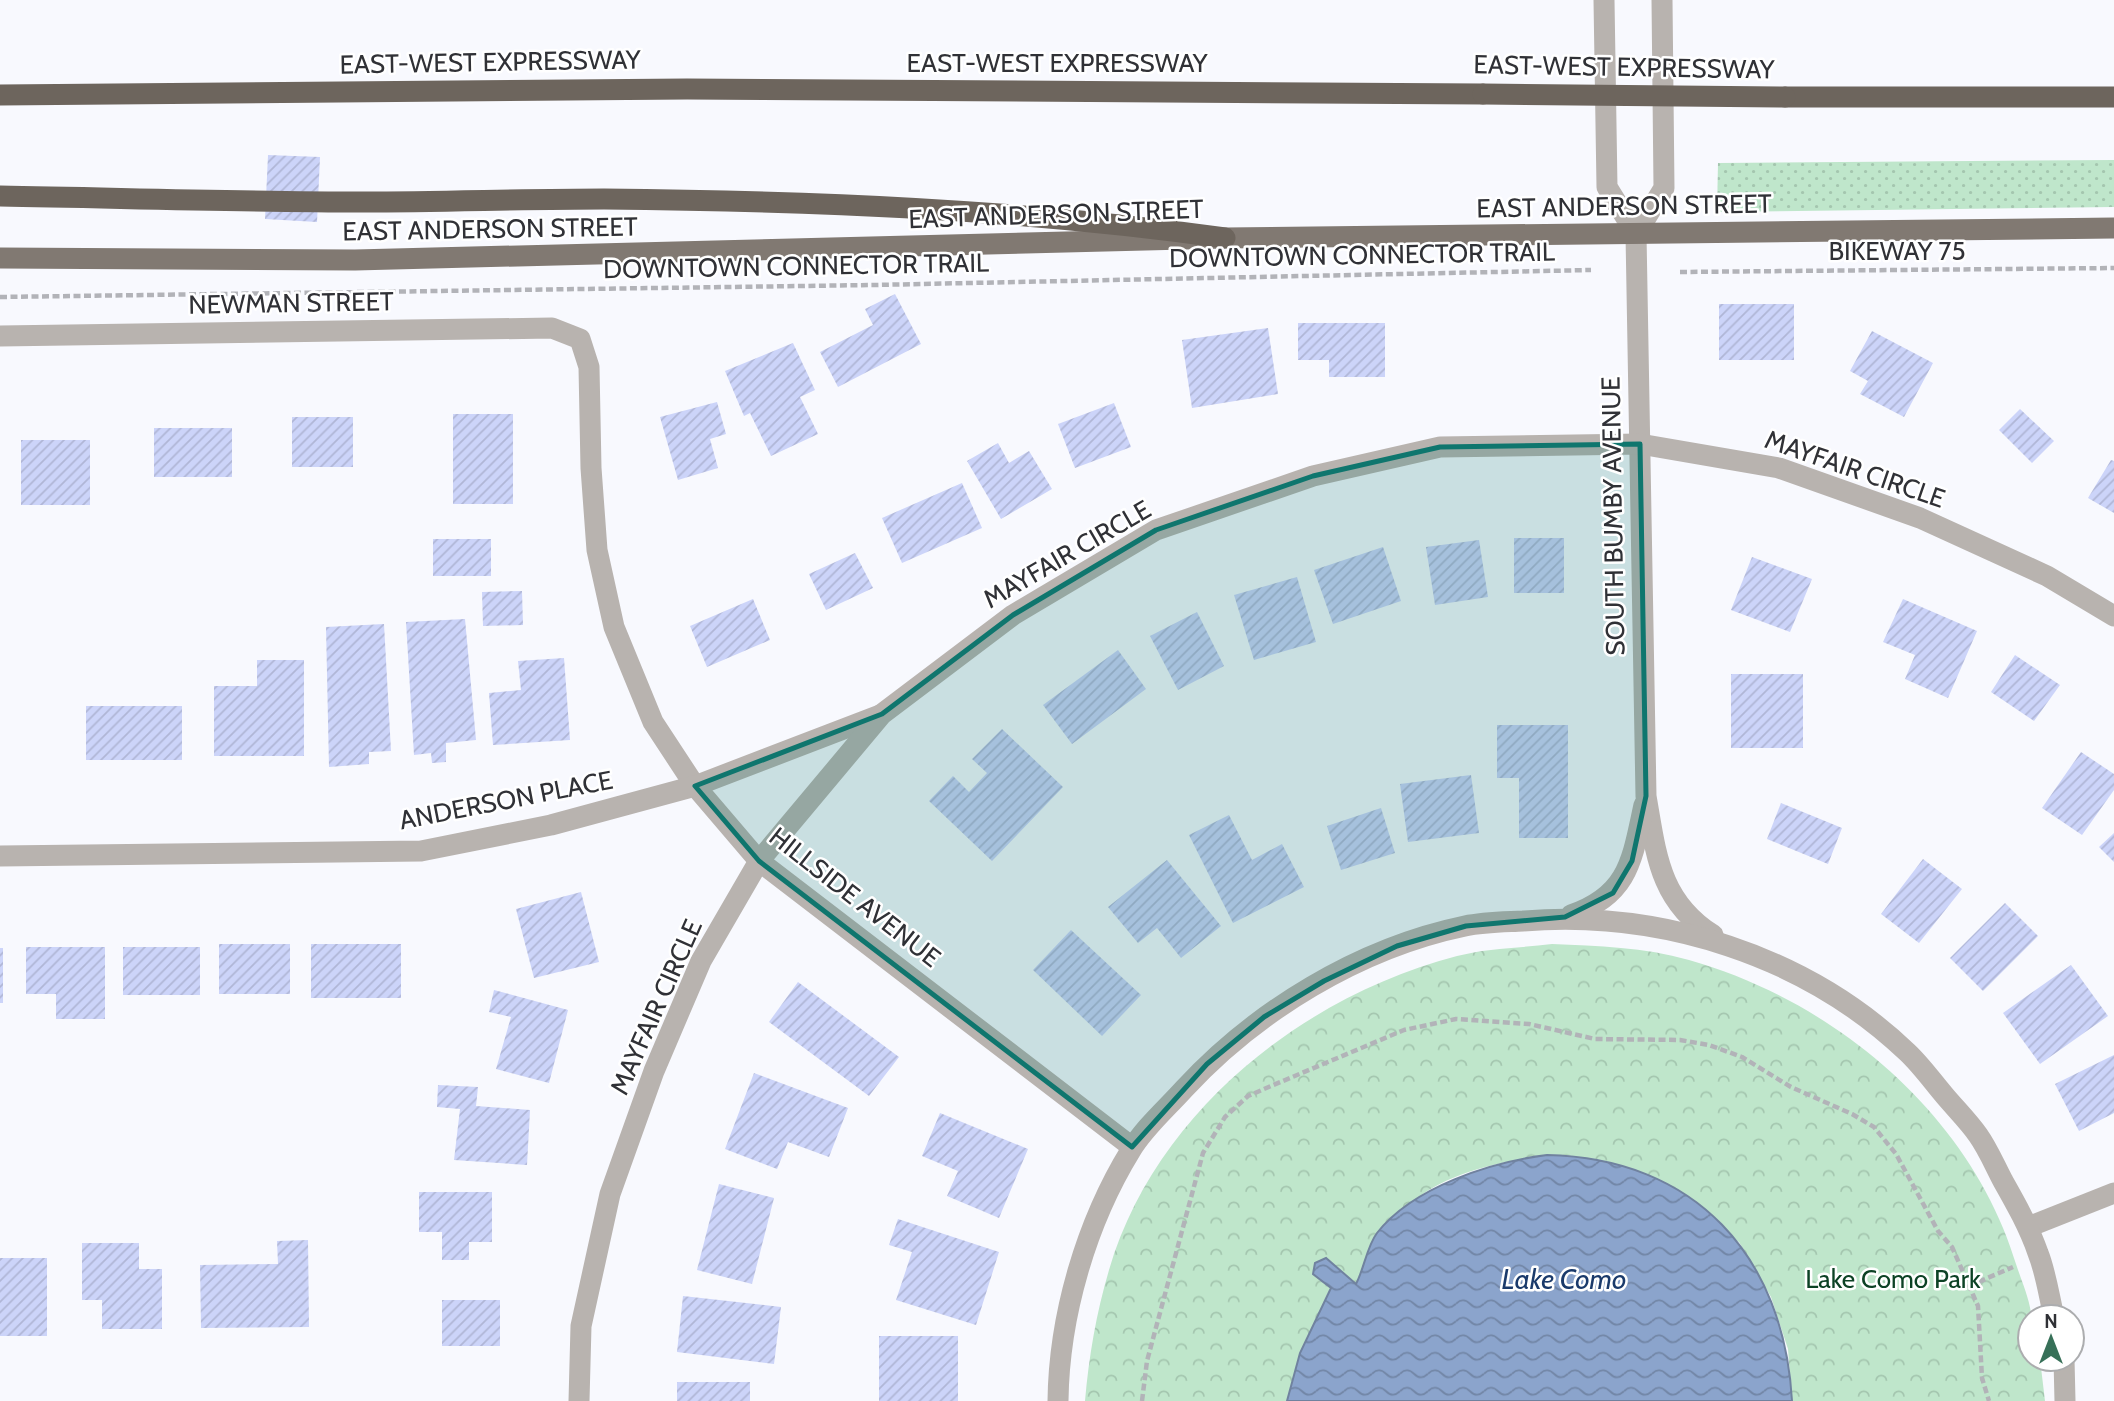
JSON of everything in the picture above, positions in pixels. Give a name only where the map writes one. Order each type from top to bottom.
[{"type":"highway","name":"EAST-WEST EXPRESSWAY","points":[[0,95],[687,89],[2114,97]]},
{"type":"highway","points":[[0,196],[363,202],[604,199],[800,204],[967,210],[1083,219],[1225,238]]},
{"type":"main road","name":"EAST ANDERSON STREET","points":[[0,258],[394,260],[1225,238],[2114,228]]},
{"type":"street","points":[[1604,0],[1607,187],[1636,234],[1664,188],[1662,0]]},
{"type":"street","name":"SOUTH BUMBY AVENUE","points":[[1636,234],[1646,796],[1663,881],[1697,925],[1730,945]]},
{"type":"street","name":"NEWMAN STREET","points":[[0,336],[552,328],[580,339]]},
{"type":"street","name":"HILLSIDE AVENUE","points":[[580,339],[589,367],[591,468],[597,550],[611,614],[653,722],[695,786],[759,861],[1132,1147]]},
{"type":"street","name":"MAYFAIR CIRCLE","points":[[579,1401],[581,1326],[610,1194],[654,1071],[701,961],[759,861],[882,714],[1013,615],[1156,530],[1313,476],[1440,447],[1640,444],[1779,468],[1920,518],[2047,576],[2114,616]]},
{"type":"street","name":"ANDERSON PLACE","points":[[0,856],[421,851],[551,825],[695,786],[882,714]]},
{"type":"street","name":"SOUTH BUMBY AVENUE","points":[[1565,918],[1593,908],[1613,893],[1623,878],[1632,861],[1646,796]]},
{"type":"street","points":[[1058,1401],[1059,1376],[1069,1314],[1096,1217],[1132,1147],[1207,1064],[1264,1017],[1324,981],[1397,946],[1466,926],[1565,918],[1623,920],[1674,929],[1730,945],[1828,991],[1908,1052],[1979,1135],[2028,1227],[2040,1256],[2051,1303]]},
{"type":"street","points":[[2028,1227],[2114,1193]]},
{"type":"street","points":[[2064,1373],[2065,1401]]},
{"type":"path","name":"BIKEWAY 75","points":[[1680,272],[2114,268]]},
{"type":"path","name":"DOWNTOWN CONNECTOR TRAIL","points":[[0,298],[874,285],[1591,270]]},
{"type":"path","points":[[1142,1401],[1147,1361],[1203,1153],[1225,1116],[1248,1096],[1404,1030],[1433,1022],[1492,1021],[1529,1024],[1595,1039],[1680,1040],[1742,1057],[1791,1087],[1852,1114],[1874,1127],[1896,1154],[1938,1231],[1952,1247],[1978,1306],[1982,1378],[1989,1401]]},
{"type":"path","points":[[1969,1286],[2021,1264]]},
{"type":"highlighted area","points":[[1640,444],[1646,796],[1632,861],[1613,893],[1565,917],[1466,926],[1397,946],[1324,981],[1264,1017],[1207,1064],[1132,1147],[759,861],[695,786],[882,714],[1013,615],[1156,530],[1313,476],[1440,447]]},
{"type":"green space","points":[[2114,160],[2114,207],[1717,212],[1718,163]]},
{"type":"green space","name":"Lake Como Park","points":[[1552,944],[1621,948],[1689,960],[1744,979],[1797,1005],[1846,1036],[1892,1073],[1933,1115],[1968,1162],[1996,1212],[2029,1303],[2016,1303],[2016,1373],[2042,1373],[2045,1401],[1792,1401],[1788,1349],[1771,1297],[1739,1242],[1573,1156],[1554,1156],[1487,1166],[1465,1173],[1426,1192],[1403,1212],[1388,1231],[1356,1284],[1326,1258],[1331,1287],[1300,1353],[1287,1401],[1085,1401],[1100,1303],[1109,1270],[1131,1213],[1161,1160],[1199,1112],[1242,1069],[1291,1032],[1344,1000],[1400,975],[1468,953]]},
{"type":"water","name":"Lake Como","points":[[1547,1155],[1600,1160],[1647,1174],[1687,1196],[1722,1225],[1750,1260],[1771,1302],[1785,1349],[1792,1401],[1287,1401],[1300,1353],[1331,1288],[1313,1274],[1315,1263],[1326,1258],[1356,1284],[1377,1233],[1411,1202],[1454,1179],[1525,1158]]},
{"type":"building","points":[[268,155],[320,157],[317,222],[265,219]]},
{"type":"building","points":[[895,294],[921,344],[838,387],[820,352],[873,325],[865,309]]},
{"type":"building","points":[[1719,304],[1794,304],[1794,360],[1719,360]]},
{"type":"building","points":[[1298,323],[1385,323],[1385,377],[1329,377],[1329,360],[1298,360]]},
{"type":"building","points":[[1268,328],[1278,394],[1192,408],[1182,340]]},
{"type":"building","points":[[1872,331],[1933,363],[1904,417],[1860,394],[1868,381],[1850,371]]},
{"type":"building","points":[[793,343],[815,390],[800,397],[818,434],[771,456],[750,413],[744,416],[725,371]]},
{"type":"building","points":[[717,402],[726,434],[710,439],[718,468],[678,480],[660,417]]},
{"type":"building","points":[[1114,403],[1131,447],[1075,468],[1058,424]]},
{"type":"building","points":[[2020,409],[2054,441],[2032,463],[1999,430]]},
{"type":"building","points":[[453,414],[513,414],[513,504],[453,504]]},
{"type":"building","points":[[292,417],[353,417],[353,467],[292,467]]},
{"type":"building","points":[[154,428],[232,428],[232,477],[154,477]]},
{"type":"building","points":[[21,440],[90,440],[90,505],[21,505]]},
{"type":"building","points":[[998,443],[1009,463],[1029,451],[1052,489],[1001,519],[967,461]]},
{"type":"building","points":[[2111,460],[2114,461],[2114,513],[2088,498]]},
{"type":"building","points":[[962,483],[982,528],[902,563],[882,518]]},
{"type":"building","points":[[1514,538],[1564,538],[1564,593],[1514,593]]},
{"type":"building","points":[[433,539],[491,539],[491,576],[433,576]]},
{"type":"building","points":[[1479,540],[1488,597],[1435,605],[1426,547]]},
{"type":"building","points":[[1383,547],[1401,601],[1333,624],[1314,570]]},
{"type":"building","points":[[855,553],[873,588],[826,610],[809,574]]},
{"type":"building","points":[[1752,557],[1812,579],[1790,632],[1731,610]]},
{"type":"building","points":[[1297,577],[1316,642],[1254,660],[1234,595]]},
{"type":"building","points":[[522,591],[523,625],[483,626],[482,592]]},
{"type":"building","points":[[753,599],[770,640],[707,667],[690,626]]},
{"type":"building","points":[[1903,599],[1977,631],[1948,698],[1905,679],[1915,655],[1883,642]]},
{"type":"building","points":[[1197,612],[1224,666],[1178,690],[1150,636]]},
{"type":"building","points":[[465,619],[476,740],[446,743],[446,762],[432,763],[431,753],[414,755],[406,622]]},
{"type":"building","points":[[384,624],[391,751],[369,752],[369,764],[329,767],[326,627]]},
{"type":"building","points":[[1118,650],[1146,689],[1072,744],[1043,705]]},
{"type":"building","points":[[2015,655],[2060,685],[2034,721],[1991,692]]},
{"type":"building","points":[[564,658],[570,740],[493,745],[489,693],[521,690],[518,661]]},
{"type":"building","points":[[257,660],[304,660],[304,756],[214,756],[214,686],[257,686]]},
{"type":"building","points":[[1731,674],[1803,674],[1803,748],[1731,748]]},
{"type":"building","points":[[86,706],[182,706],[182,760],[86,760]]},
{"type":"building","points":[[1497,725],[1568,725],[1568,838],[1519,838],[1519,778],[1497,778]]},
{"type":"building","points":[[1002,729],[1063,787],[992,861],[929,801],[953,776],[969,792],[987,773],[972,759]]},
{"type":"building","points":[[2081,752],[2114,774],[2114,790],[2082,835],[2042,808]]},
{"type":"building","points":[[1471,775],[1479,833],[1408,842],[1400,784]]},
{"type":"building","points":[[1781,803],[1842,828],[1828,864],[1767,839]]},
{"type":"building","points":[[1381,808],[1395,853],[1341,870],[1327,826]]},
{"type":"building","points":[[1229,815],[1252,860],[1282,844],[1304,887],[1233,923],[1189,835]]},
{"type":"building","points":[[2114,833],[2114,862],[2099,847]]},
{"type":"building","points":[[1923,859],[1962,889],[1919,943],[1881,914]]},
{"type":"building","points":[[1167,860],[1221,926],[1181,958],[1157,928],[1138,943],[1108,907]]},
{"type":"building","points":[[581,892],[599,962],[534,978],[516,909]]},
{"type":"building","points":[[2005,903],[2038,936],[1983,991],[1950,958]]},
{"type":"building","points":[[1071,930],[1141,995],[1102,1036],[1033,970]]},
{"type":"building","points":[[219,944],[290,944],[290,994],[219,994]]},
{"type":"building","points":[[311,944],[401,944],[401,998],[311,998]]},
{"type":"building","points":[[26,947],[105,947],[105,1019],[56,1019],[56,994],[26,994]]},
{"type":"building","points":[[123,947],[200,947],[200,995],[123,995]]},
{"type":"building","points":[[0,948],[3,948],[3,1003],[0,1003]]},
{"type":"building","points":[[2071,965],[2108,1016],[2040,1064],[2003,1013]]},
{"type":"building","points":[[798,982],[899,1057],[869,1096],[769,1022]]},
{"type":"building","points":[[494,990],[568,1010],[549,1083],[496,1069],[511,1017],[489,1012]]},
{"type":"building","points":[[2114,1055],[2114,1113],[2079,1131],[2055,1084]]},
{"type":"building","points":[[754,1073],[848,1108],[829,1157],[788,1142],[777,1169],[725,1149]]},
{"type":"building","points":[[438,1085],[478,1087],[476,1106],[530,1110],[527,1165],[454,1160],[460,1109],[437,1107]]},
{"type":"building","points":[[940,1113],[1028,1149],[999,1218],[947,1196],[958,1171],[922,1156]]},
{"type":"building","points":[[719,1184],[774,1198],[752,1284],[697,1270]]},
{"type":"building","points":[[419,1192],[492,1192],[492,1242],[469,1242],[469,1260],[442,1260],[442,1232],[419,1232]]},
{"type":"building","points":[[898,1219],[999,1252],[976,1325],[896,1300],[912,1252],[889,1245]]},
{"type":"building","points":[[308,1240],[309,1327],[201,1328],[200,1265],[278,1264],[277,1241]]},
{"type":"building","points":[[82,1243],[139,1243],[139,1269],[162,1269],[162,1329],[102,1329],[102,1300],[82,1300]]},
{"type":"building","points":[[0,1258],[47,1258],[47,1336],[0,1336]]},
{"type":"building","points":[[683,1296],[781,1307],[774,1364],[677,1352]]},
{"type":"building","points":[[442,1300],[500,1300],[500,1346],[442,1346]]},
{"type":"building","points":[[879,1336],[958,1336],[958,1401],[879,1401]]},
{"type":"building","points":[[677,1382],[750,1382],[750,1401],[677,1401]]}]
